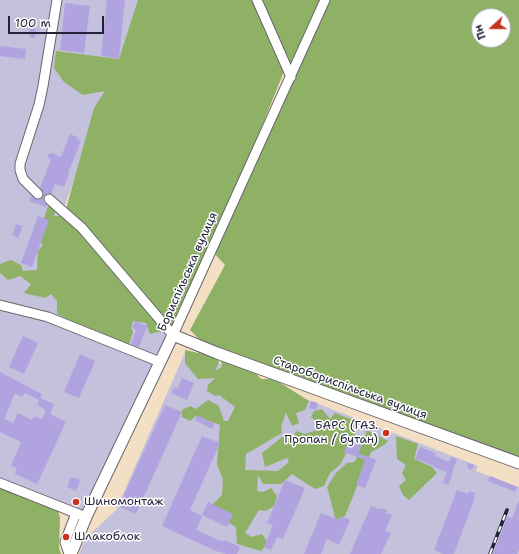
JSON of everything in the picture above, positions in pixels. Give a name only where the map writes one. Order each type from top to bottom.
[{"type":"main road","name":"Бориспільська вулиця","points":[[70,554],[81,515],[173,335]]},
{"type":"main road","name":"Старобориспільська вулиця","points":[[173,335],[224,356],[519,463]]},
{"type":"street","points":[[38,194],[23,179],[20,164],[39,105],[57,0]]},
{"type":"street","points":[[257,0],[290,77]]},
{"type":"street","name":"Бориспільська вулиця","points":[[173,335],[325,0]]},
{"type":"street","points":[[49,198],[82,228],[173,335]]},
{"type":"street","points":[[0,305],[48,317],[160,362]]},
{"type":"street","points":[[0,484],[81,515]]},
{"type":"shaded area","points":[[0,0],[142,0],[61,215],[43,280],[169,331],[87,507],[82,511],[0,480]]},
{"type":"shaded area","points":[[186,350],[311,401],[478,466],[476,471],[519,487],[519,554],[79,554],[86,538],[116,510]]},
{"type":"green space","points":[[138,0],[253,0],[285,69],[228,210],[174,328],[150,334],[146,323],[133,321],[131,328],[133,332],[128,347],[57,314],[57,301],[51,294],[45,298],[24,293],[31,284],[20,276],[8,280],[0,273],[0,264],[11,260],[21,265],[23,271],[37,270],[38,251],[42,246],[40,232],[48,206],[56,209],[54,216],[64,216],[94,108],[105,91],[83,95],[64,82],[54,68],[56,51],[119,59]]},
{"type":"green space","points":[[260,0],[519,0],[519,462],[200,340],[190,330],[225,265],[213,252],[290,67]]},
{"type":"green space","points":[[201,347],[217,355],[219,362],[215,371],[222,367],[221,360],[252,369],[261,379],[271,379],[279,382],[309,401],[305,410],[296,413],[299,423],[292,426],[286,413],[281,426],[282,433],[246,454],[245,470],[278,471],[289,462],[287,458],[265,467],[262,453],[286,434],[293,439],[296,431],[305,434],[323,428],[311,417],[314,411],[322,409],[330,419],[335,413],[359,422],[354,438],[340,465],[330,473],[324,486],[315,489],[292,474],[281,484],[263,484],[258,475],[257,491],[263,492],[271,488],[277,496],[274,506],[266,511],[259,510],[245,533],[252,537],[262,534],[268,543],[261,551],[237,544],[236,527],[228,522],[217,511],[213,504],[222,495],[223,480],[217,464],[220,425],[196,416],[190,421],[182,417],[182,410],[190,406],[196,409],[208,400],[219,406],[224,421],[228,421],[235,407],[219,395],[215,396],[207,391],[208,385],[215,378],[198,379],[185,363],[185,350],[198,353]]},
{"type":"green space","points":[[367,430],[388,441],[371,452],[345,516],[336,521],[327,487],[336,473],[347,463],[355,462]]},
{"type":"green space","points":[[396,436],[418,444],[414,459],[432,467],[437,473],[409,500],[403,495],[399,486],[406,480],[402,473],[406,465],[397,459]]},
{"type":"green space","points":[[0,486],[57,507],[60,518],[59,548],[61,554],[0,554]]},
{"type":"building","points":[[107,0],[125,0],[119,58],[101,56]]},
{"type":"building","points":[[65,3],[90,6],[84,53],[60,50]]},
{"type":"building","points":[[29,29],[36,29],[35,38],[29,37]]},
{"type":"building","points":[[0,46],[26,49],[25,59],[0,56]]},
{"type":"building","points":[[70,134],[77,137],[77,139],[81,141],[64,187],[55,184],[51,194],[47,193],[43,197],[43,201],[47,205],[46,207],[29,201],[31,196],[37,200],[42,198],[44,193],[40,188],[51,160],[48,157],[49,154],[52,153],[61,157]]},
{"type":"building","points":[[38,216],[49,220],[32,267],[21,263]]},
{"type":"building","points":[[16,224],[23,226],[18,238],[12,235]]},
{"type":"building","points":[[135,321],[147,326],[139,347],[131,344],[136,330],[132,328]]},
{"type":"building","points":[[23,336],[38,343],[24,374],[9,367]]},
{"type":"building","points":[[80,354],[95,361],[79,398],[64,392]]},
{"type":"building","points":[[0,372],[42,394],[40,398],[54,404],[50,414],[66,422],[37,484],[15,474],[17,468],[11,466],[21,442],[0,432]],"holes":[[[15,393],[22,397],[25,393],[39,400],[40,398],[37,405],[46,410],[42,419],[34,416],[32,420],[18,413],[13,423],[4,419]]]},
{"type":"building","points":[[182,378],[194,383],[187,400],[171,393],[174,387],[178,389]]},
{"type":"building","points":[[311,401],[318,403],[316,410],[309,408]]},
{"type":"building","points":[[165,405],[182,412],[136,514],[119,506]]},
{"type":"building","points":[[197,415],[215,424],[212,429],[195,420]]},
{"type":"building","points":[[202,436],[220,443],[190,510],[202,516],[196,530],[223,542],[224,540],[240,547],[237,554],[218,552],[162,526]]},
{"type":"building","points":[[349,440],[361,445],[358,453],[376,460],[365,488],[356,485],[365,460],[344,452]]},
{"type":"building","points":[[420,447],[436,453],[435,456],[449,462],[451,457],[457,459],[448,485],[443,483],[447,472],[415,459]]},
{"type":"building","points":[[468,463],[474,465],[472,470],[467,468]]},
{"type":"building","points":[[490,476],[517,487],[515,492],[488,481]]},
{"type":"building","points":[[71,477],[80,480],[76,491],[67,487]]},
{"type":"building","points":[[285,480],[305,488],[283,539],[277,537],[271,550],[264,547],[273,525],[267,523]]},
{"type":"building","points":[[457,490],[468,494],[469,491],[475,493],[475,497],[454,554],[444,554],[434,550]]},
{"type":"building","name":"Шиномонтаж","points":[[74,496],[81,500],[77,507],[71,504]]},
{"type":"building","points":[[519,501],[519,550],[517,554],[493,554],[507,517],[512,518]]},
{"type":"building","points":[[208,502],[233,514],[227,527],[202,515]]},
{"type":"building","points":[[371,506],[380,510],[381,508],[387,510],[386,513],[392,515],[385,531],[391,533],[381,554],[350,554]]},
{"type":"building","points":[[321,513],[339,520],[341,516],[350,520],[339,545],[327,539],[321,554],[304,554]]},
{"type":"railway","points":[[490,554],[507,510]]},
{"type":"place","name":"БАРС (ГАЗ. Пропан / бутан)","points":[[386,433]]},
{"type":"place","name":"Шиномонтаж","points":[[76,502]]},
{"type":"place","name":"Шлакоблок","points":[[66,537]]}]
